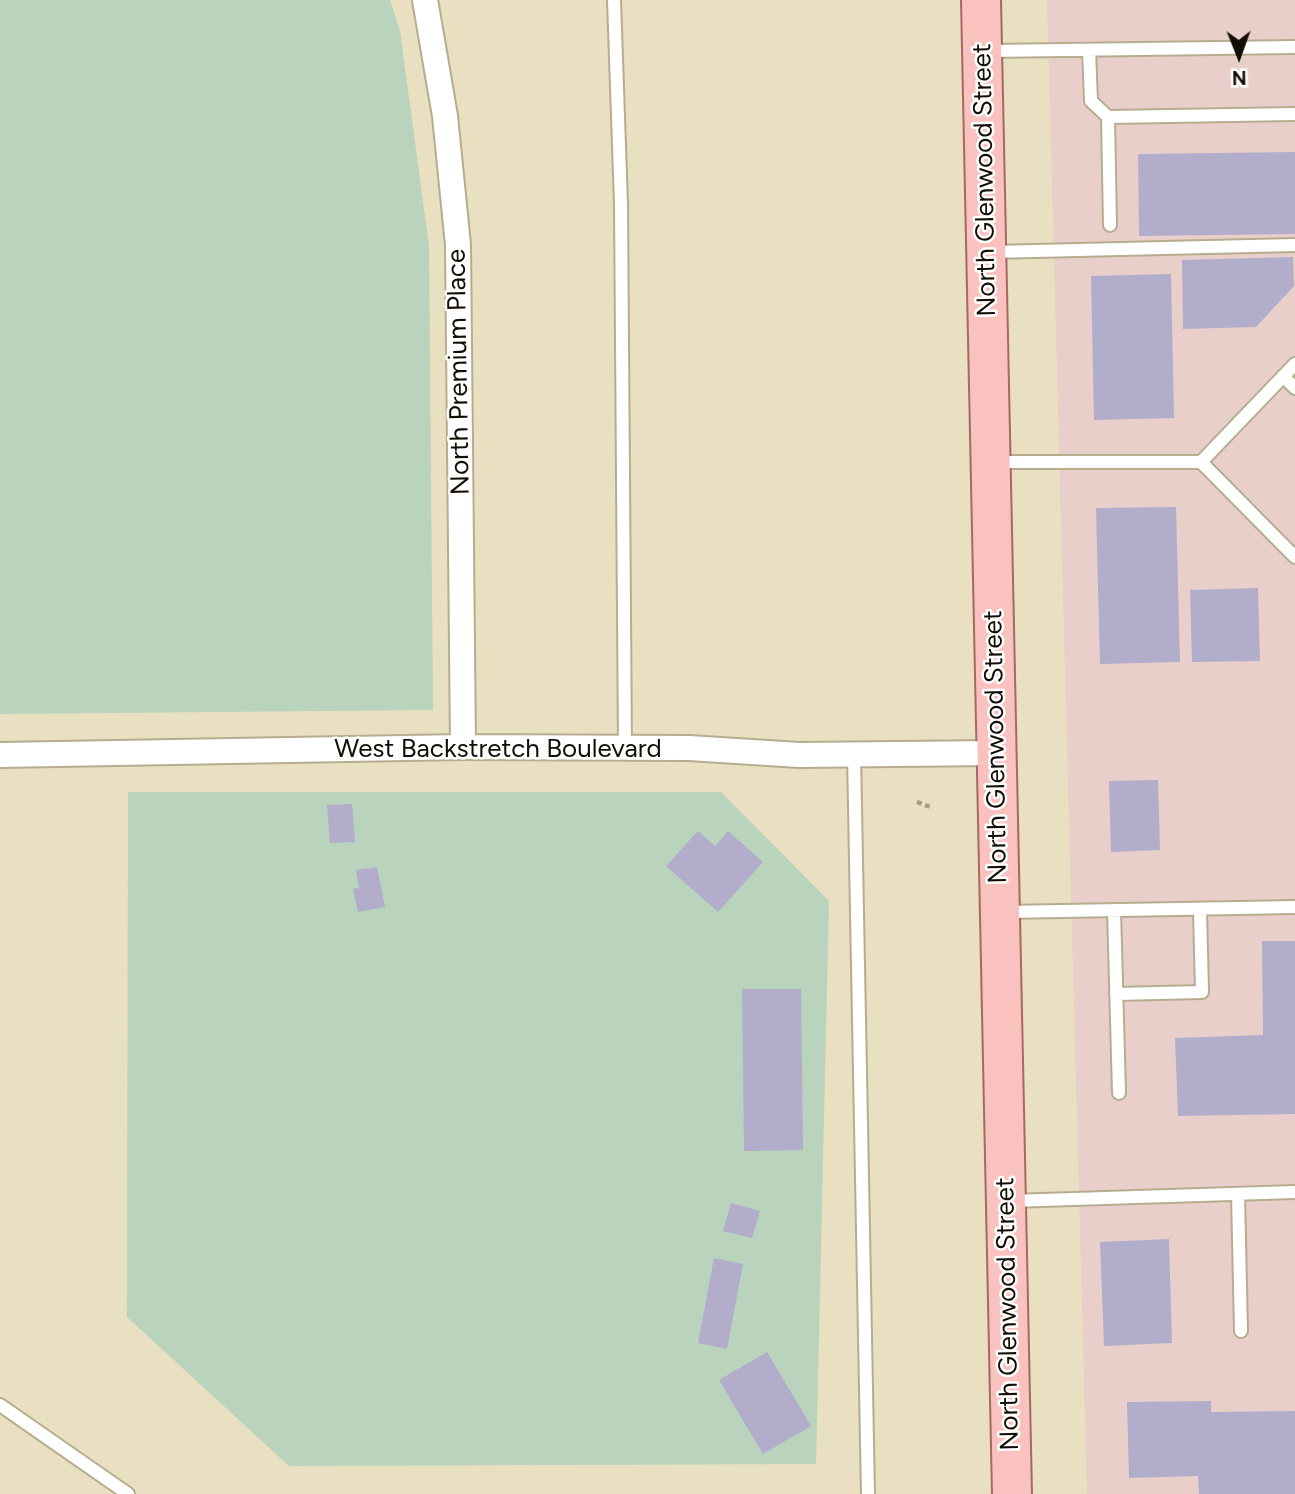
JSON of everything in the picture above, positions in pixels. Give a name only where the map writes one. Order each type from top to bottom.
[{"type":"main road","name":"North Glenwood Street","points":[[981,0],[1012,1494]]},
{"type":"street","name":"North Premium Place","points":[[425,0],[445,117],[458,245],[463,747]]},
{"type":"street","name":"West Backstretch Boulevard","points":[[0,755],[463,747],[689,748],[799,755],[996,753]]},
{"type":"lane","points":[[614,0],[621,204],[625,748]]},
{"type":"lane","points":[[982,51],[1295,47]]},
{"type":"lane","points":[[1089,50],[1091,101],[1108,117],[1295,114]]},
{"type":"lane","points":[[1108,117],[1110,225]]},
{"type":"lane","points":[[986,252],[1295,245]]},
{"type":"lane","points":[[1201,462],[1295,363]]},
{"type":"lane","points":[[1283,376],[1295,388]]},
{"type":"lane","points":[[991,462],[1201,462],[1294,555]]},
{"type":"lane","points":[[855,754],[868,1494]]},
{"type":"lane","points":[[1000,912],[1295,908]]},
{"type":"lane","points":[[1114,910],[1119,1093]]},
{"type":"lane","points":[[1116,994],[1202,992],[1199,910]]},
{"type":"lane","points":[[1006,1201],[1295,1192]]},
{"type":"lane","points":[[1238,1194],[1241,1331]]},
{"type":"lane","points":[[0,1405],[128,1494]]},
{"type":"path","points":[[917,802],[933,808]]},
{"type":"shaded area","points":[[1047,0],[1295,0],[1295,1494],[1087,1494]]},
{"type":"green space","points":[[0,0],[390,0],[400,31],[429,246],[433,710],[0,714]]},
{"type":"green space","points":[[128,792],[721,792],[829,901],[816,1464],[289,1466],[127,1317]]},
{"type":"building","points":[[1295,152],[1295,234],[1139,236],[1138,154]]},
{"type":"building","points":[[1293,257],[1294,286],[1256,327],[1183,329],[1182,260]]},
{"type":"building","points":[[1171,274],[1174,418],[1094,420],[1091,276]]},
{"type":"building","points":[[1176,507],[1180,662],[1100,664],[1096,508]]},
{"type":"building","points":[[1258,588],[1260,661],[1192,662],[1190,590]]},
{"type":"building","points":[[1158,780],[1160,850],[1111,852],[1109,781]]},
{"type":"building","points":[[352,804],[355,842],[330,843],[327,805]]},
{"type":"building","points":[[698,831],[715,846],[728,831],[763,862],[718,912],[666,866]]},
{"type":"building","points":[[377,867],[385,907],[358,912],[353,889],[359,888],[356,870]]},
{"type":"building","points":[[1262,941],[1295,941],[1295,1114],[1178,1116],[1175,1038],[1263,1035]]},
{"type":"building","points":[[742,989],[801,989],[803,1150],[744,1151]]},
{"type":"building","points":[[731,1203],[760,1211],[752,1238],[723,1231]]},
{"type":"building","points":[[1169,1239],[1172,1343],[1104,1346],[1100,1242]]},
{"type":"building","points":[[714,1258],[743,1264],[727,1349],[698,1343]]},
{"type":"building","points":[[767,1352],[811,1426],[763,1454],[719,1380]]},
{"type":"building","points":[[1211,1401],[1211,1412],[1295,1411],[1295,1494],[1199,1494],[1198,1476],[1129,1478],[1127,1402]]}]
